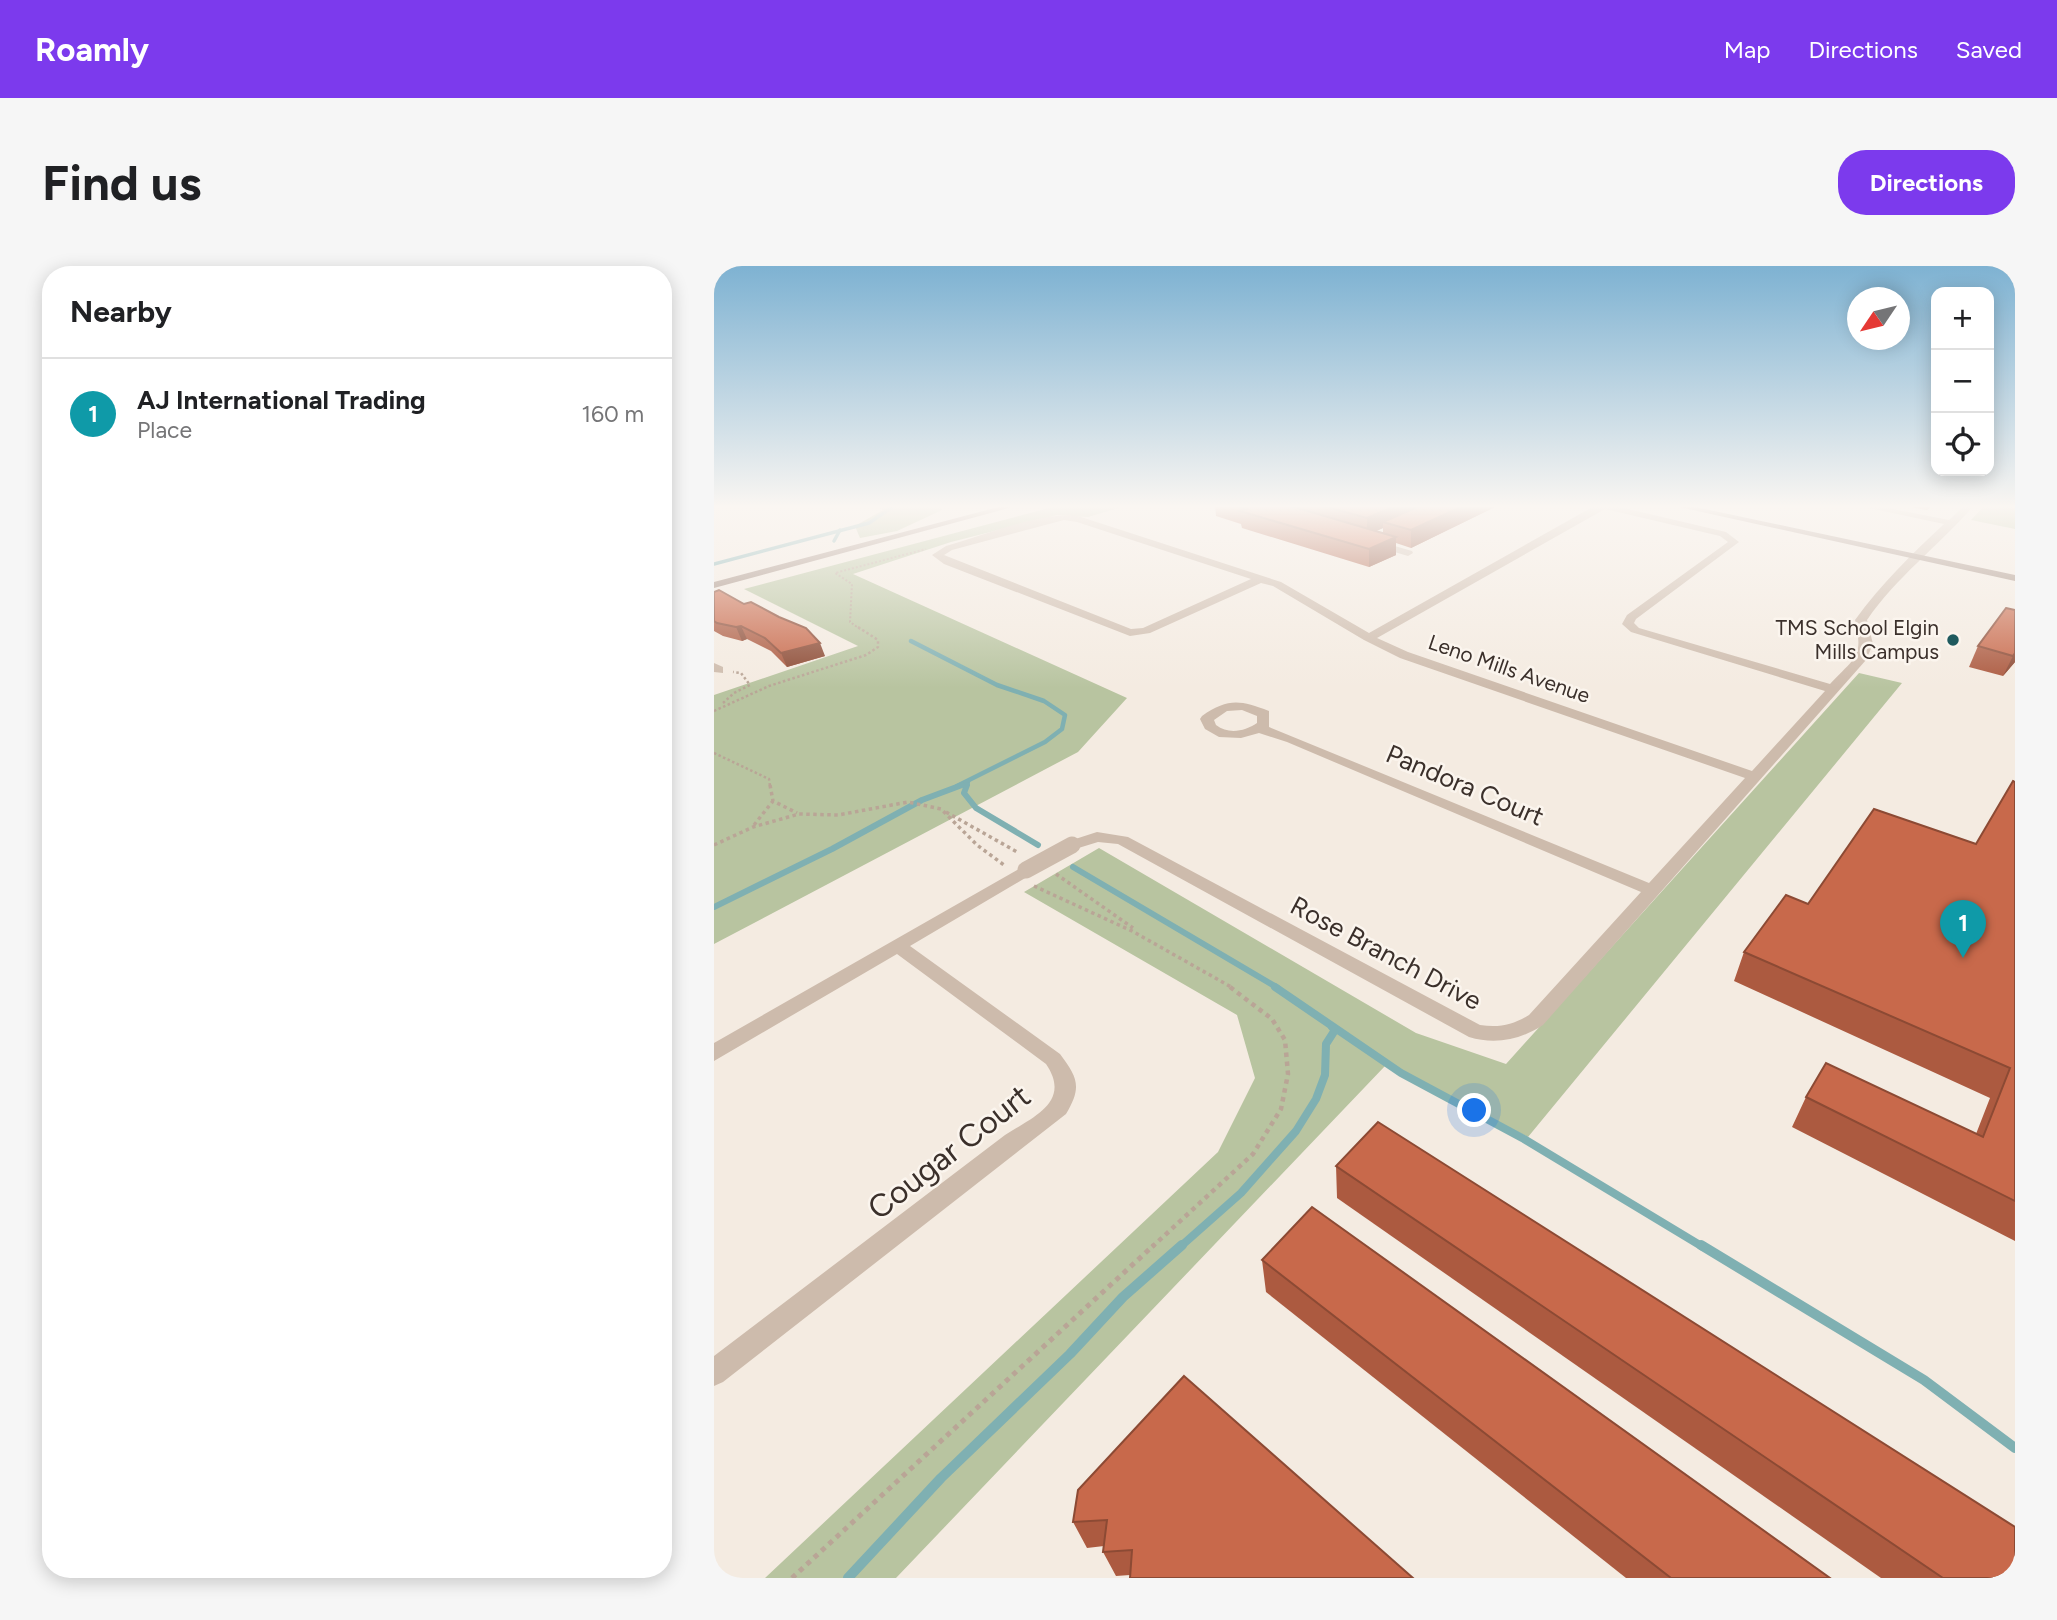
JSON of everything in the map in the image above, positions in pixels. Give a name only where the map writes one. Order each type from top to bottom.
[{"type":"main road","points":[[714,585],[785,566]]},
{"type":"main road","points":[[1938,566],[2015,586]]},
{"type":"main road","points":[[1949,566],[2015,578]]},
{"type":"street","name":"Leno Mills Avenue","points":[[959,566],[1130,633],[1146,631],[1260,579]]},
{"type":"street","name":"Leno Mills Avenue","points":[[1221,566],[1289,591],[1368,638],[1404,655],[1754,776]]},
{"type":"street","points":[[1368,638],[1494,566]]},
{"type":"street","points":[[1701,566],[1631,617],[1628,624],[1635,630],[1832,689]]},
{"type":"street","name":"Rose Branch Drive","points":[[714,1053],[1021,868],[1097,837],[1122,840],[1476,1032],[1495,1035],[1522,1029],[1536,1020],[1865,652],[1867,636],[1861,620],[1873,602],[1908,566]]},
{"type":"street","name":"Pandora Court","points":[[1259,728],[1304,744],[1651,890]]},
{"type":"street","name":"Cougar Court","points":[[714,1373],[1013,1141],[1049,1118],[1063,1101],[1069,1086],[1065,1072],[1053,1059],[897,945]]},
{"type":"path","points":[[714,710],[769,686],[866,655],[878,647],[878,640],[850,622],[852,584],[835,573],[862,566]]},
{"type":"path","points":[[716,669],[741,673],[750,685],[734,693],[719,707]]},
{"type":"path","points":[[714,753],[769,779],[774,801],[799,814]]},
{"type":"path","points":[[753,827],[774,801]]},
{"type":"path","points":[[714,845],[753,827],[799,814],[838,815],[908,802],[941,809],[1021,868]]},
{"type":"path","points":[[792,1578],[1253,1154],[1281,1110],[1286,1042],[1278,1024],[1261,1007],[1140,933],[977,845],[941,809]]},
{"type":"path","points":[[1049,870],[1140,933]]},
{"type":"green space","points":[[830,566],[877,566],[853,574],[1127,698],[1078,752],[714,944],[714,695],[858,646],[744,589]]},
{"type":"green space","points":[[1859,673],[1902,683],[1528,1137],[1385,1066],[896,1578],[765,1578],[1218,1152],[1255,1078],[1237,1015],[1024,892],[1099,848],[1416,1033],[1506,1064]]},
{"type":"building","points":[[719,590],[744,604],[751,602],[806,628],[820,643],[781,653],[765,638],[741,626],[717,623],[714,621],[714,592]]},
{"type":"building","points":[[2006,608],[2015,610],[2013,656],[1978,646]]},
{"type":"building","points":[[2013,781],[2015,1201],[1806,1097],[1826,1063],[1983,1137],[2010,1068],[1744,952],[1786,895],[1808,904],[1874,809],[1976,844]]},
{"type":"building","points":[[1378,1122],[2015,1527],[2014,1578],[1943,1578],[1336,1166]]},
{"type":"building","points":[[1312,1207],[1830,1578],[1671,1578],[1262,1260]]},
{"type":"building","points":[[1184,1376],[1413,1578],[1130,1578],[1132,1550],[1103,1552],[1107,1520],[1073,1522],[1078,1490]]},
{"type":"waterway","points":[[911,641],[997,685],[1044,701],[1065,715],[1062,729],[1045,742],[957,786]]},
{"type":"waterway","points":[[966,786],[968,782]]},
{"type":"waterway","points":[[714,907],[832,849],[922,800],[962,785]]},
{"type":"waterway","points":[[967,785],[964,793],[976,808],[1038,845]]},
{"type":"waterway","points":[[1073,867],[1278,988]]},
{"type":"waterway","points":[[1275,987],[1401,1073],[1524,1139],[1703,1247]]},
{"type":"waterway","points":[[1180,1247],[1241,1193],[1296,1131],[1316,1099],[1325,1075],[1326,1044],[1335,1030],[1332,1027]]},
{"type":"waterway","points":[[848,1578],[941,1478],[1070,1354],[1123,1297],[1182,1245]]},
{"type":"waterway","points":[[1701,1245],[1924,1380],[2015,1448]]},
{"type":"place","name":"TMS School Elgin Mills Campus","points":[[1953,640]]},
{"type":"place","name":"AJ International Trading","points":[[1963,958]]}]
